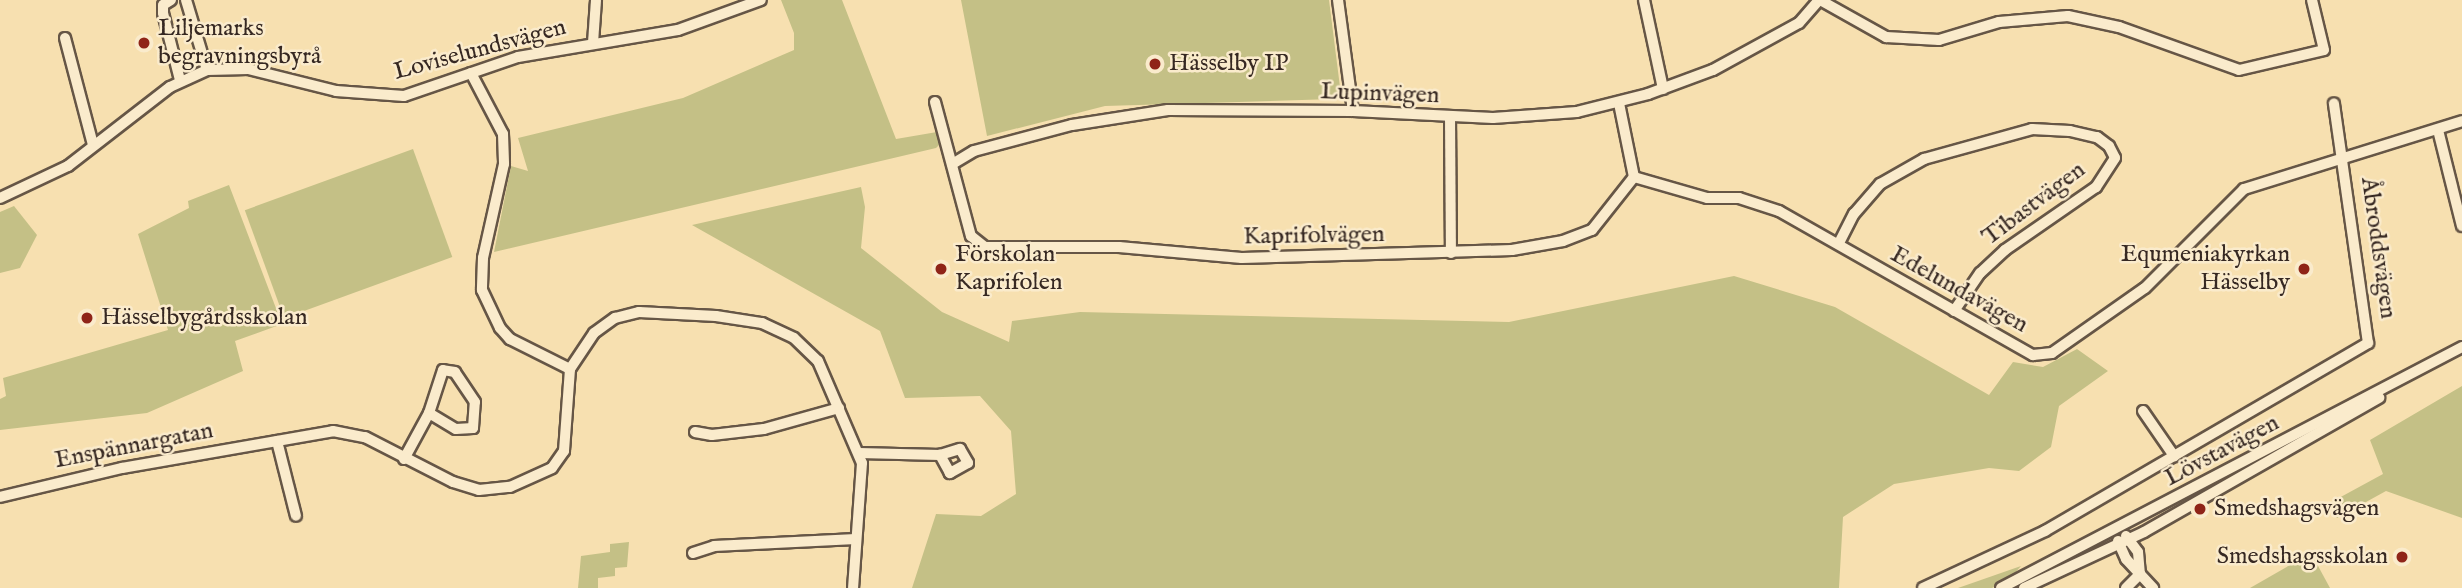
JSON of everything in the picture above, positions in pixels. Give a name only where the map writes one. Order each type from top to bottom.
[{"type":"street","points":[[172,0],[163,5],[163,13],[180,80]]},
{"type":"street","points":[[186,0],[207,70]]},
{"type":"street","points":[[593,43],[596,0]]},
{"type":"street","name":"Loviselundsvägen","points":[[0,198],[49,177],[180,80],[207,70],[248,69],[336,91],[404,96],[518,57],[678,30],[761,0]]},
{"type":"street","points":[[1338,0],[1353,111]]},
{"type":"street","points":[[1644,0],[1663,89]]},
{"type":"street","points":[[1819,0],[1886,37],[1939,40],[1999,22],[2068,16],[2119,27],[2239,70],[2324,50],[2312,0]]},
{"type":"street","name":"Lupinvägen","points":[[954,163],[974,151],[1072,125],[1168,110],[1353,111],[1450,117],[1577,112],[1619,103],[1713,70],[1799,23],[1819,0]]},
{"type":"street","points":[[65,38],[93,145]]},
{"type":"street","points":[[471,73],[503,134],[504,164],[483,258],[482,290],[500,328],[510,339],[570,369],[594,333],[615,318],[639,312],[716,316],[762,323],[794,338],[818,361],[859,453],[862,478],[853,588]]},
{"type":"street","points":[[935,102],[954,163]]},
{"type":"street","points":[[1619,103],[1634,177]]},
{"type":"street","name":"Åbroddsvägen","points":[[1923,588],[2034,537],[2368,343],[2334,103]]},
{"type":"street","points":[[1450,117],[1451,253]]},
{"type":"street","name":"Edelundavägen","points":[[1634,177],[1707,198],[1740,198],[1779,211],[2033,355],[2052,353],[2145,288],[2245,189],[2462,121]]},
{"type":"street","name":"Tibastvägen","points":[[1839,243],[1854,215],[1880,184],[1924,159],[2032,129],[2070,131],[2097,137],[2109,146],[2115,159],[2096,187],[2005,250],[1980,273],[1954,311]]},
{"type":"street","points":[[2438,130],[2453,205],[2462,226]]},
{"type":"street","name":"Kaprifolvägen","points":[[954,163],[958,195],[971,236],[985,247],[1119,247],[1242,258],[1451,253],[1563,241],[1592,230],[1634,177]]},
{"type":"street","name":"Lövstavägen","points":[[2001,588],[2117,530],[2462,346]]},
{"type":"street","name":"Lövstavägen","points":[[2024,588],[2118,546],[2462,354]]},
{"type":"street","name":"Enspännargatan","points":[[0,497],[122,468],[333,431],[365,437],[404,458],[479,490],[533,480],[552,468],[564,451],[570,369]]},
{"type":"street","points":[[404,458],[429,413],[443,370],[456,372],[475,402],[473,428],[456,429],[429,413]]},
{"type":"street","points":[[695,432],[764,429],[839,408]]},
{"type":"street","points":[[2143,411],[2174,456]]},
{"type":"street","points":[[277,441],[296,516]]},
{"type":"street","points":[[859,453],[940,455]]},
{"type":"street","points":[[2117,530],[2131,539],[2140,559],[2140,574],[2126,588]]},
{"type":"street","points":[[2117,530],[2118,546],[2153,588]]},
{"type":"street","points":[[693,553],[714,546],[856,539]]},
{"type":"shaded area","points":[[781,0],[842,0],[896,139],[937,132],[941,143],[936,148],[494,252],[511,166],[528,171],[518,138],[683,98],[794,50],[794,33]]},
{"type":"shaded area","name":"Hässelby IP","points":[[961,0],[1329,0],[1340,87],[1334,99],[1105,106],[987,136]]},
{"type":"shaded area","points":[[413,149],[452,257],[284,318],[245,210]]},
{"type":"shaded area","points":[[229,185],[282,324],[235,341],[243,371],[147,413],[0,430],[0,399],[6,396],[3,378],[168,330],[138,234],[189,208],[188,201]]},
{"type":"shaded area","points":[[861,187],[865,207],[861,248],[942,312],[1009,342],[1012,321],[1080,312],[1509,322],[1734,276],[1835,307],[1989,395],[2013,362],[2043,367],[2077,349],[2108,371],[2059,406],[2051,447],[2019,471],[1989,468],[1894,484],[1843,517],[1839,588],[912,588],[936,514],[981,516],[1016,494],[1011,431],[980,396],[905,398],[880,331],[692,225]]},
{"type":"shaded area","points":[[14,206],[37,235],[20,268],[0,273],[0,212]]},
{"type":"shaded area","points":[[2462,386],[2462,518],[2386,491],[2337,518],[2326,505],[2383,474],[2370,440]]},
{"type":"shaded area","points":[[629,542],[627,567],[615,568],[615,576],[598,578],[598,588],[578,588],[581,556],[610,552],[610,544]]},
{"type":"shaded area","points":[[2311,553],[2330,588],[2250,588]]},
{"type":"shaded area","points":[[2021,566],[2009,580],[1992,588],[1958,588]]},
{"type":"place","name":"Liljemarks begravningsbyrå","points":[[144,43]]},
{"type":"place","name":"Hässelby IP","points":[[1155,64]]},
{"type":"place","name":"Förskolan Kaprifolen","points":[[941,269]]},
{"type":"place","name":"Equmeniakyrkan Hässelby","points":[[2304,269]]},
{"type":"place","name":"Hässelbygårdsskolan","points":[[87,318]]},
{"type":"place","name":"Smedshagsvägen","points":[[2200,509]]},
{"type":"place","name":"Smedshagsskolan","points":[[2402,557]]}]
